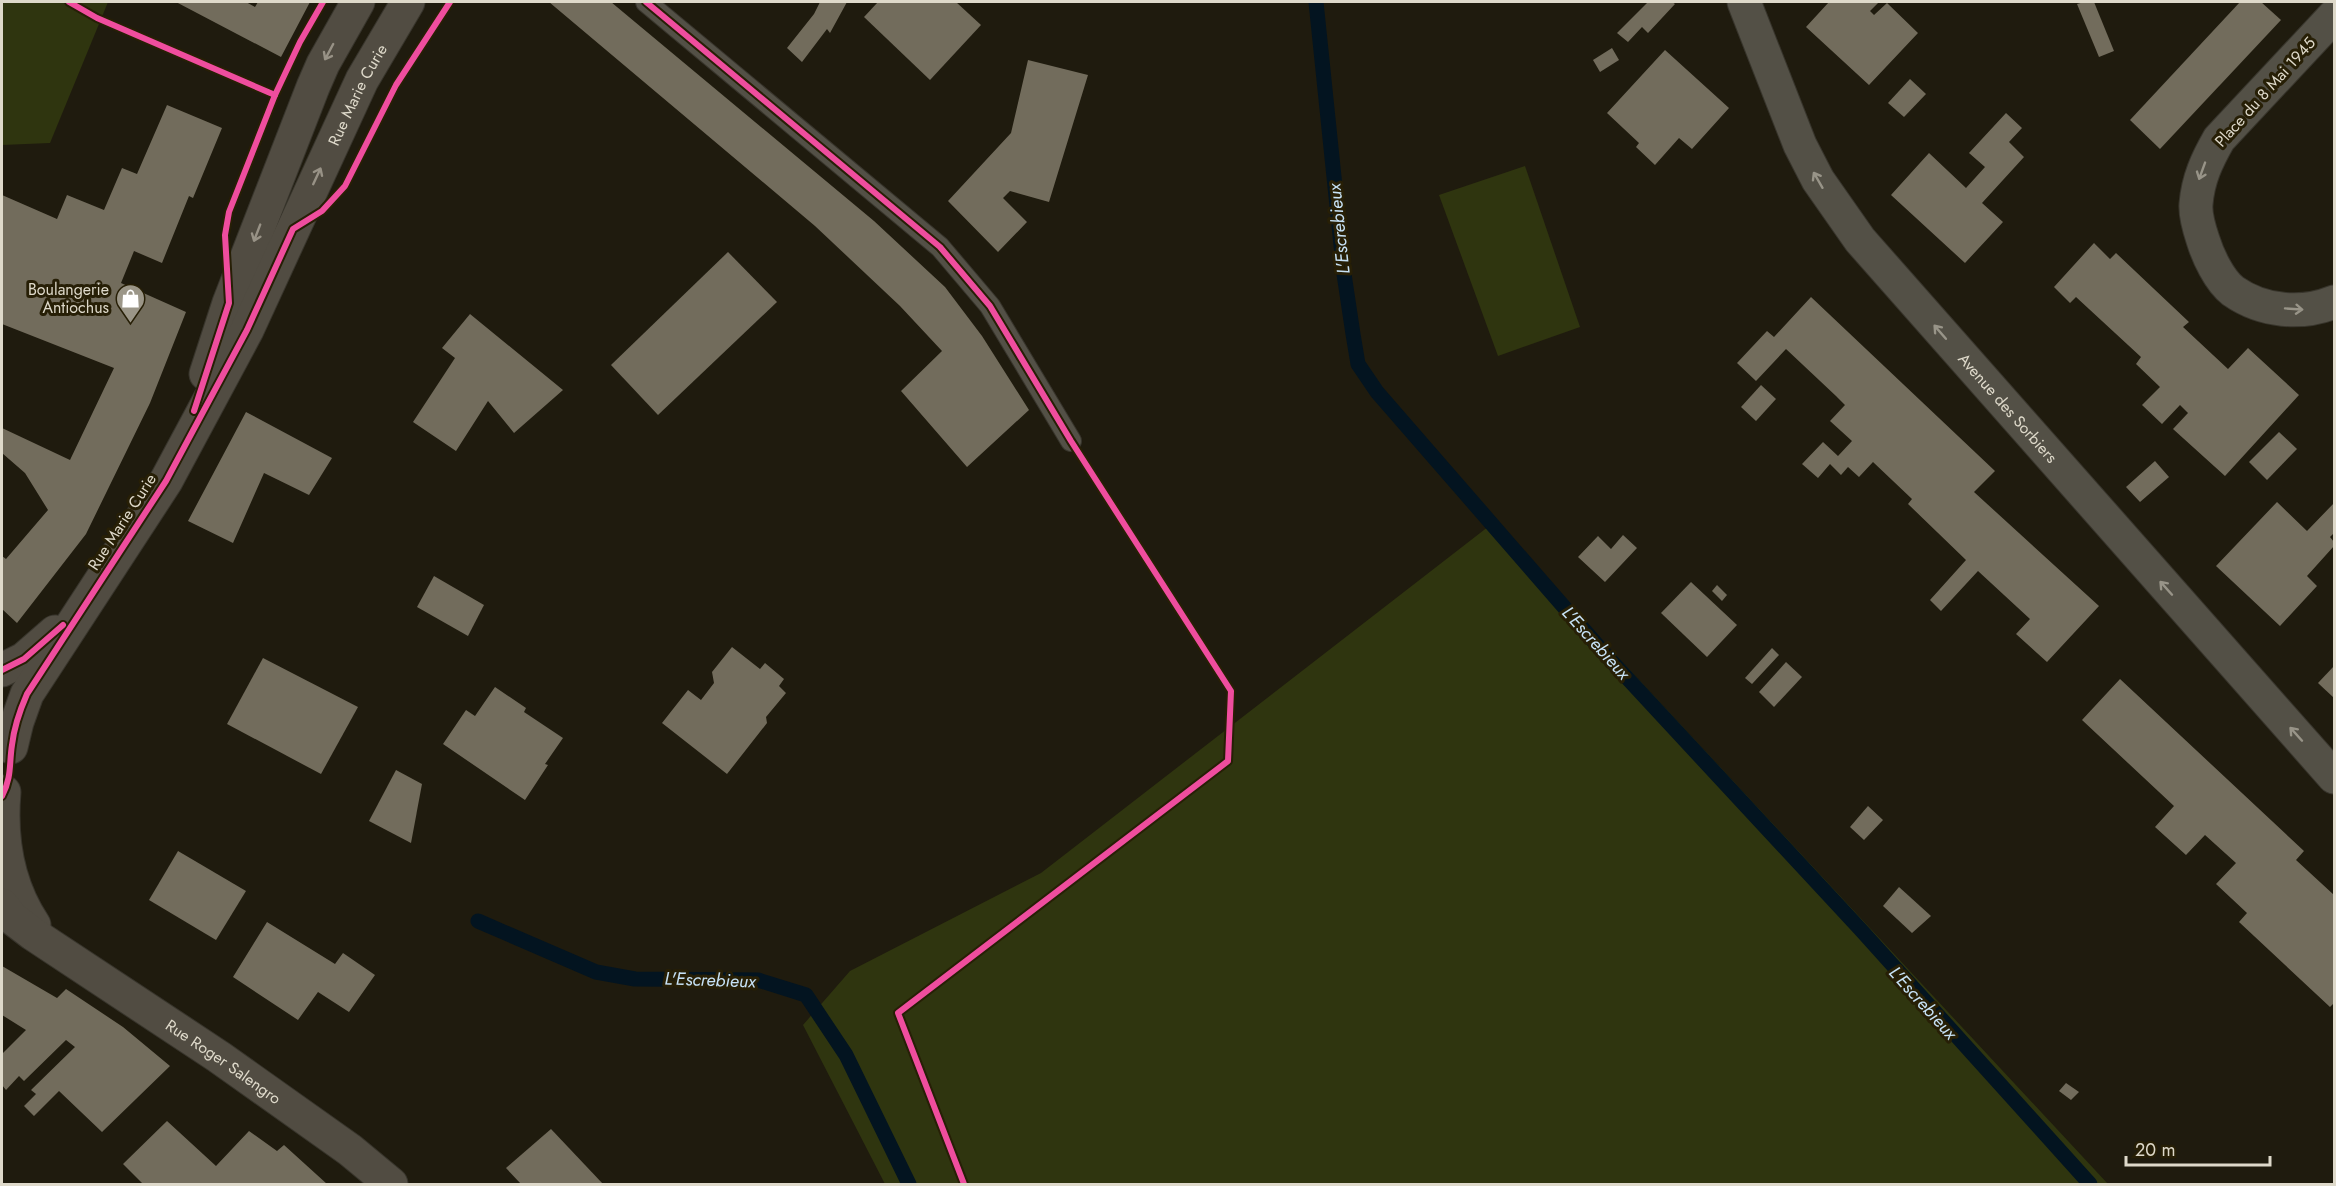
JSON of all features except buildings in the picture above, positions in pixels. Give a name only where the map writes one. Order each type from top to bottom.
[{"type":"street","name":"Rue Marie Curie","points":[[182,448],[230,303],[313,87],[323,64],[358,2]]},
{"type":"street","name":"Rue Marie Curie","points":[[3,794],[11,770],[6,734],[16,722],[27,694],[81,608],[139,525],[166,481],[247,330],[357,90],[408,2]]},
{"type":"street","name":"Avenue des Sorbiers","points":[[1744,2],[1800,145],[1818,180],[1860,240],[2334,777]]},
{"type":"street","name":"Place du 8 Mai 1945","points":[[2331,24],[2219,139],[2206,161],[2199,180],[2195,206],[2205,249],[2218,273],[2232,290],[2254,302],[2296,311],[2316,309],[2334,302]]},
{"type":"street","name":"Rue Marie Curie","points":[[2,670],[36,650],[81,608]]},
{"type":"street","name":"Rue Roger Salengro","points":[[3,794],[3,826],[9,870],[28,916],[51,945]]},
{"type":"street","name":"Rue Roger Salengro","points":[[2,905],[21,926],[219,1057],[350,1150],[391,1185]]},
{"type":"lane","points":[[646,2],[940,247],[990,306],[1071,441]]},
{"type":"green space","points":[[2,2],[108,2],[50,143],[2,145]]},
{"type":"green space","points":[[1525,166],[1580,327],[1498,356],[1439,195]]},
{"type":"green space","points":[[1493,523],[2108,1184],[885,1184],[803,1025],[850,971],[1041,873]]},
{"type":"waterway","name":"L'Escrebieux","points":[[1316,2],[1344,274],[1358,364],[1377,392],[1604,653],[1861,930],[2090,1184]]},
{"type":"waterway","name":"L'Escrebieux","points":[[478,921],[596,972],[635,979],[758,980],[806,995],[846,1055],[909,1184]]},
{"type":"cycle path","points":[[69,2],[97,18],[275,95]]},
{"type":"cycle path","points":[[194,411],[229,303],[225,235],[229,212],[275,95],[300,42],[323,2]]},
{"type":"cycle path","points":[[2,796],[9,777],[16,725],[27,694],[166,481],[247,330],[293,229],[322,211],[345,186],[396,85],[450,2]]},
{"type":"cycle path","points":[[646,2],[940,247],[990,306],[1071,441],[1231,691],[1228,761],[898,1013],[964,1184]]},
{"type":"cycle path","points":[[2,670],[24,659],[63,625]]},
{"type":"place","name":"Boulangerie Antiochus","points":[[130,324]]}]
